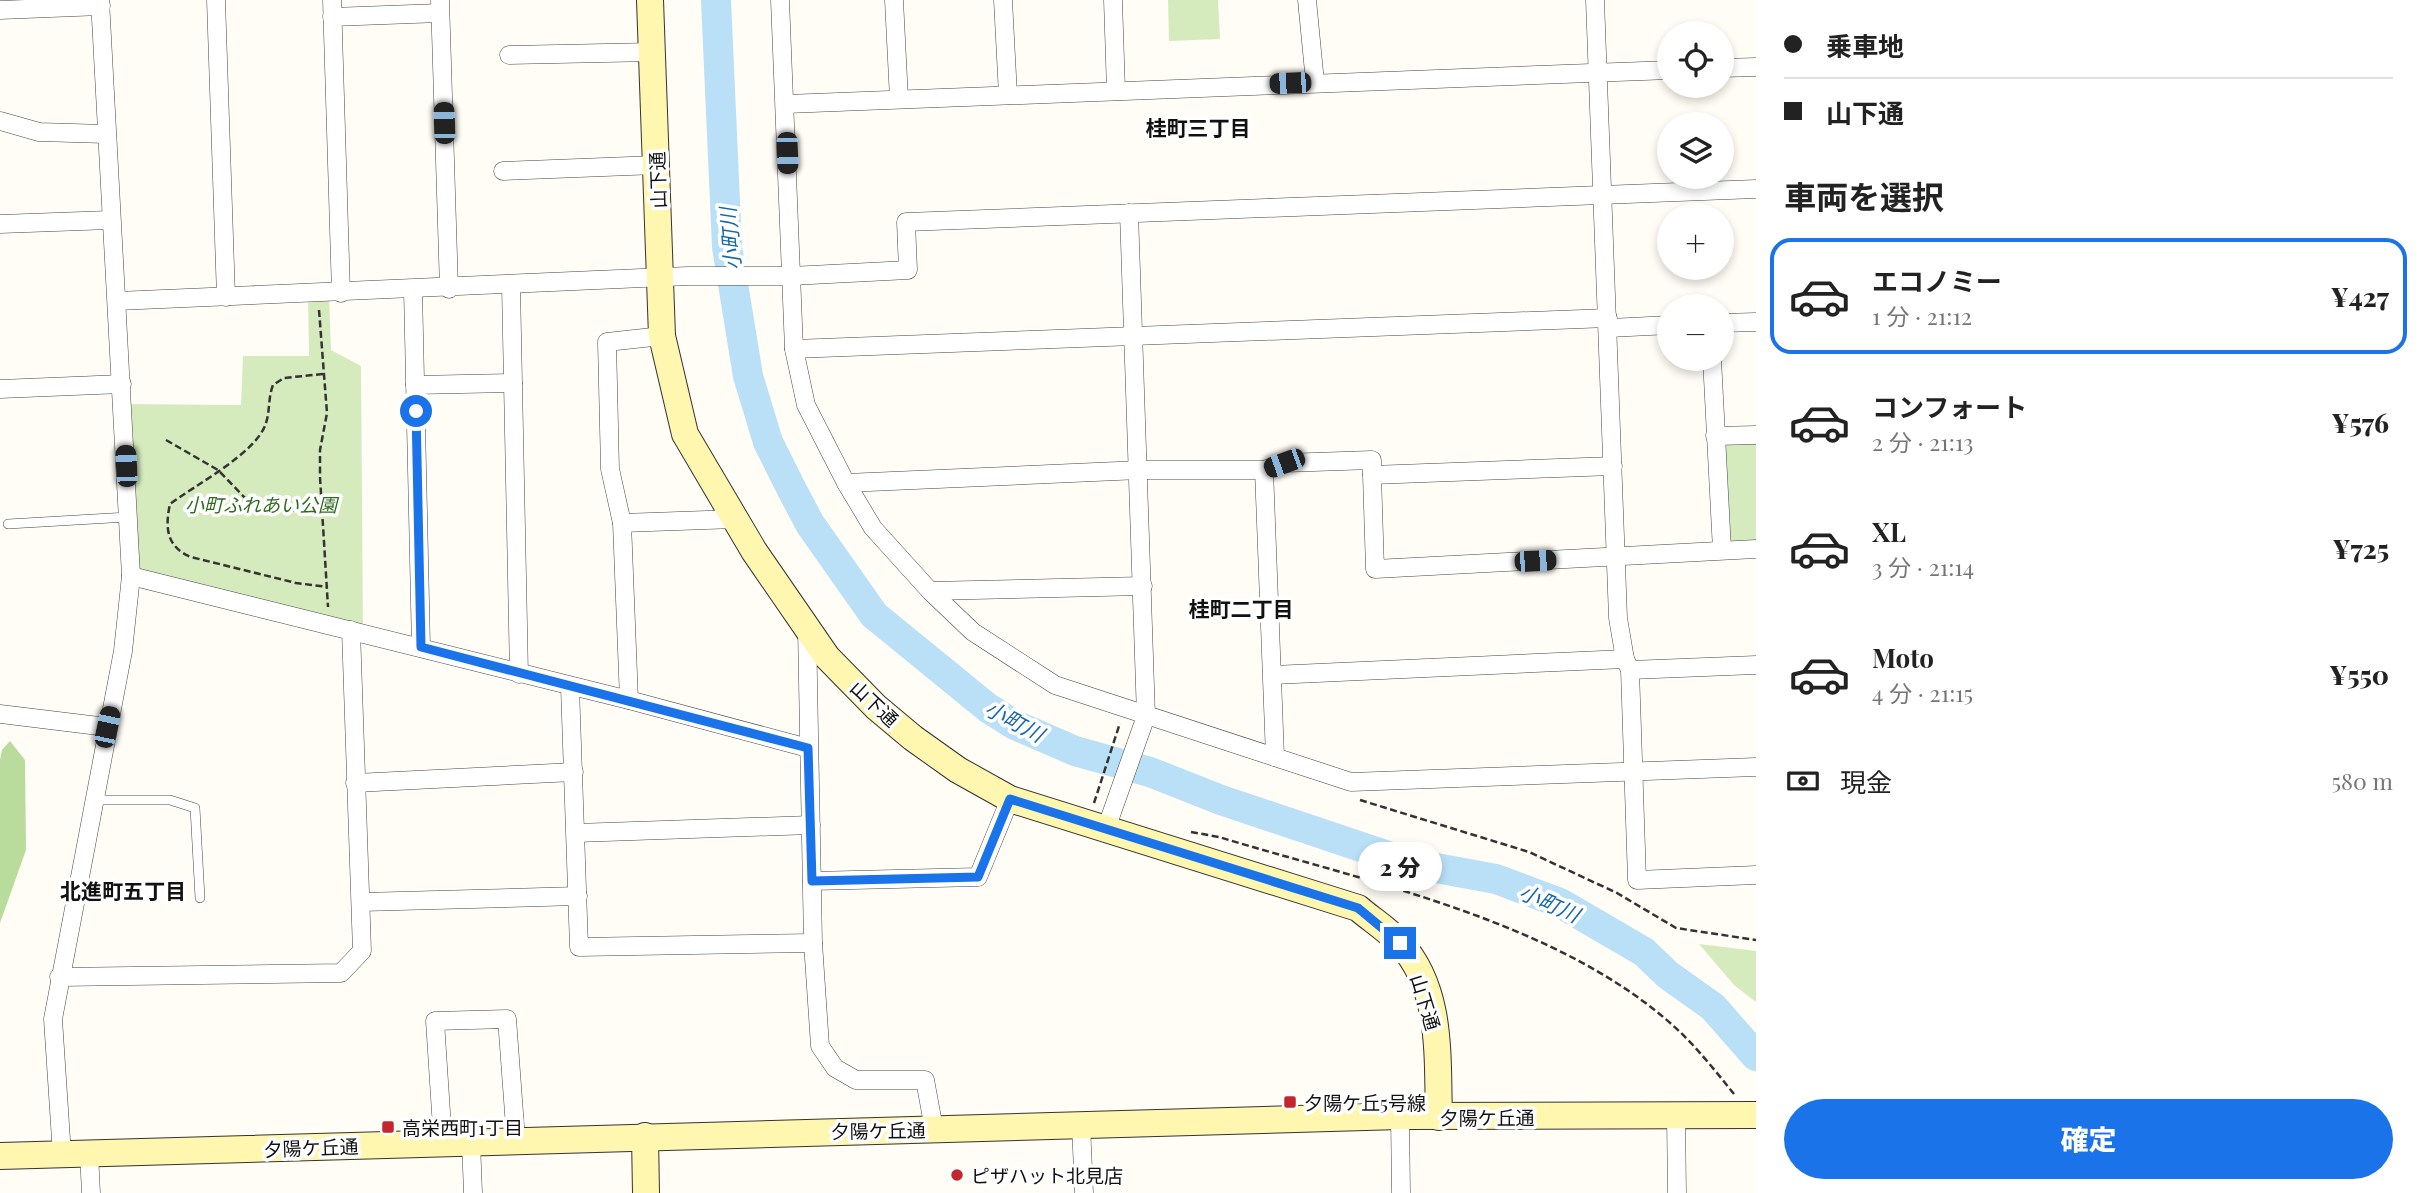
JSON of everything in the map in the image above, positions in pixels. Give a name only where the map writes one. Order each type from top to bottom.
[{"type":"street","points":[[216,0],[226,298]]},
{"type":"street","name":"山下通","points":[[650,0],[662,336],[685,434],[734,519],[827,657],[904,730],[958,770],[1010,799],[1110,816],[1358,908],[1400,943],[1421,974],[1436,1023],[1438,1117]]},
{"type":"street","points":[[780,0],[794,349],[806,405],[846,483],[873,528],[930,592],[973,632],[1055,685],[1142,725],[1275,757],[1351,782],[1756,767]]},
{"type":"street","points":[[894,0],[899,99]]},
{"type":"street","points":[[1003,0],[1008,95]]},
{"type":"street","points":[[1113,0],[1116,91]]},
{"type":"street","points":[[1307,0],[1315,82]]},
{"type":"street","points":[[1595,0],[1618,618],[1627,664],[1637,880],[1756,875]]},
{"type":"street","points":[[0,10],[101,3],[110,220],[122,384],[131,576],[123,651],[52,1018],[62,1155]]},
{"type":"street","points":[[341,293],[332,8],[440,7],[449,289]]},
{"type":"street","points":[[509,55],[653,52]]},
{"type":"street","points":[[1734,67],[1756,66]]},
{"type":"street","points":[[786,104],[1657,70]]},
{"type":"street","points":[[0,121],[39,132],[106,134]]},
{"type":"street","points":[[503,171],[656,165]]},
{"type":"street","points":[[117,301],[449,289],[688,276],[791,276],[908,270],[906,222],[1756,189]]},
{"type":"street","points":[[1110,816],[1142,725],[1143,586],[1129,213]]},
{"type":"street","points":[[0,223],[110,220]]},
{"type":"street","points":[[511,286],[519,674]]},
{"type":"street","points":[[413,290],[421,647]]},
{"type":"street","points":[[1734,323],[1756,322]]},
{"type":"street","points":[[794,349],[1609,323],[1657,325]]},
{"type":"street","points":[[629,700],[622,523],[610,469],[607,342],[662,336]]},
{"type":"street","points":[[1712,371],[1721,551]]},
{"type":"street","points":[[415,385],[513,383]]},
{"type":"street","points":[[0,389],[122,384]]},
{"type":"street","points":[[1715,436],[1756,435]]},
{"type":"street","points":[[846,483],[1140,470],[1264,470],[1284,463],[1371,460],[1375,569],[1756,549]]},
{"type":"street","points":[[1372,475],[1613,466]]},
{"type":"street","points":[[1264,470],[1275,757]]},
{"type":"street","points":[[622,523],[734,519]]},
{"type":"street","points":[[131,576],[421,647],[808,748]]},
{"type":"street","points":[[930,592],[1143,586]]},
{"type":"street","points":[[807,628],[813,943],[820,1046],[835,1068],[856,1080],[925,1080],[934,1129]]},
{"type":"street","points":[[59,977],[341,973],[362,951],[351,630]]},
{"type":"street","points":[[1273,675],[1627,664],[1756,665]]},
{"type":"street","points":[[570,687],[579,947],[813,943]]},
{"type":"street","points":[[0,714],[107,727]]},
{"type":"street","points":[[355,783],[574,772]]},
{"type":"street","points":[[812,881],[978,877],[1010,799]]},
{"type":"street","points":[[576,833],[811,824]]},
{"type":"street","points":[[362,902],[578,896]]},
{"type":"street","points":[[443,1143],[435,1021],[507,1019],[516,1140]]},
{"type":"street","name":"夕陽ケ丘通","points":[[0,1156],[1400,1116],[1676,1116],[1747,1108]]},
{"type":"street","points":[[1400,1116],[1401,1193]]},
{"type":"street","points":[[1676,1116],[1676,1193]]},
{"type":"street","points":[[1081,1125],[1084,1193]]},
{"type":"street","points":[[645,1136],[646,1193]]},
{"type":"street","points":[[471,1142],[472,1193]]},
{"type":"street","points":[[89,1154],[91,1193]]},
{"type":"lane","points":[[8,524],[128,517]]},
{"type":"lane","points":[[93,800],[170,800],[195,808],[200,898]]},
{"type":"path","points":[[318,294],[327,413],[320,450],[328,587],[327,624]]},
{"type":"path","points":[[324,374],[284,377],[273,385],[266,422],[261,433],[218,470],[170,503],[167,532],[171,543],[180,553],[296,583],[328,587]]},
{"type":"path","points":[[166,440],[218,470],[248,501],[267,509],[302,511],[323,506]]},
{"type":"path","points":[[1110,816],[1093,807],[1119,726],[1122,719],[1142,725]]},
{"type":"path","points":[[1352,797],[1529,852],[1616,893],[1676,928],[1756,940]]},
{"type":"path","points":[[1185,831],[1219,836],[1411,894],[1470,913],[1533,939],[1583,964],[1645,1004],[1678,1030],[1747,1108]]},
{"type":"green space","points":[[1168,0],[1218,0],[1220,39],[1169,41]]},
{"type":"green space","name":"小町ふれあい公園","points":[[308,294],[329,294],[331,350],[361,366],[363,633],[131,576],[123,404],[241,405],[243,356],[309,356]]},
{"type":"green space","points":[[1756,435],[1756,549],[1722,550],[1715,436]]},
{"type":"green space","points":[[10,741],[25,760],[26,850],[0,923],[0,760],[2,750]]},
{"type":"green space","points":[[1699,944],[1756,951],[1756,1002],[1734,985]]},
{"type":"waterway","name":"小町川","points":[[716,0],[727,247],[748,376],[768,442],[792,490],[810,524],[874,615],[988,708],[1015,725],[1075,751],[1150,772],[1221,800],[1409,863],[1496,879],[1560,903],[1644,952],[1668,975],[1713,1007],[1756,1056]]},
{"type":"place","name":"夕陽ケ丘5号線","points":[[1290,1102]]},
{"type":"place","name":"高栄西町1丁目","points":[[388,1127]]},
{"type":"place","name":"ピザハット北見店","points":[[957,1175]]},
{"type":"district","name":"桂町三丁目","points":[[1198,127]]},
{"type":"district","name":"桂町二丁目","points":[[1241,608]]},
{"type":"district","name":"北進町五丁目","points":[[123,890]]},
{"type":"route","points":[[416,411],[421,647],[808,748],[812,881],[978,877],[1010,799],[1358,908],[1400,943]]}]
